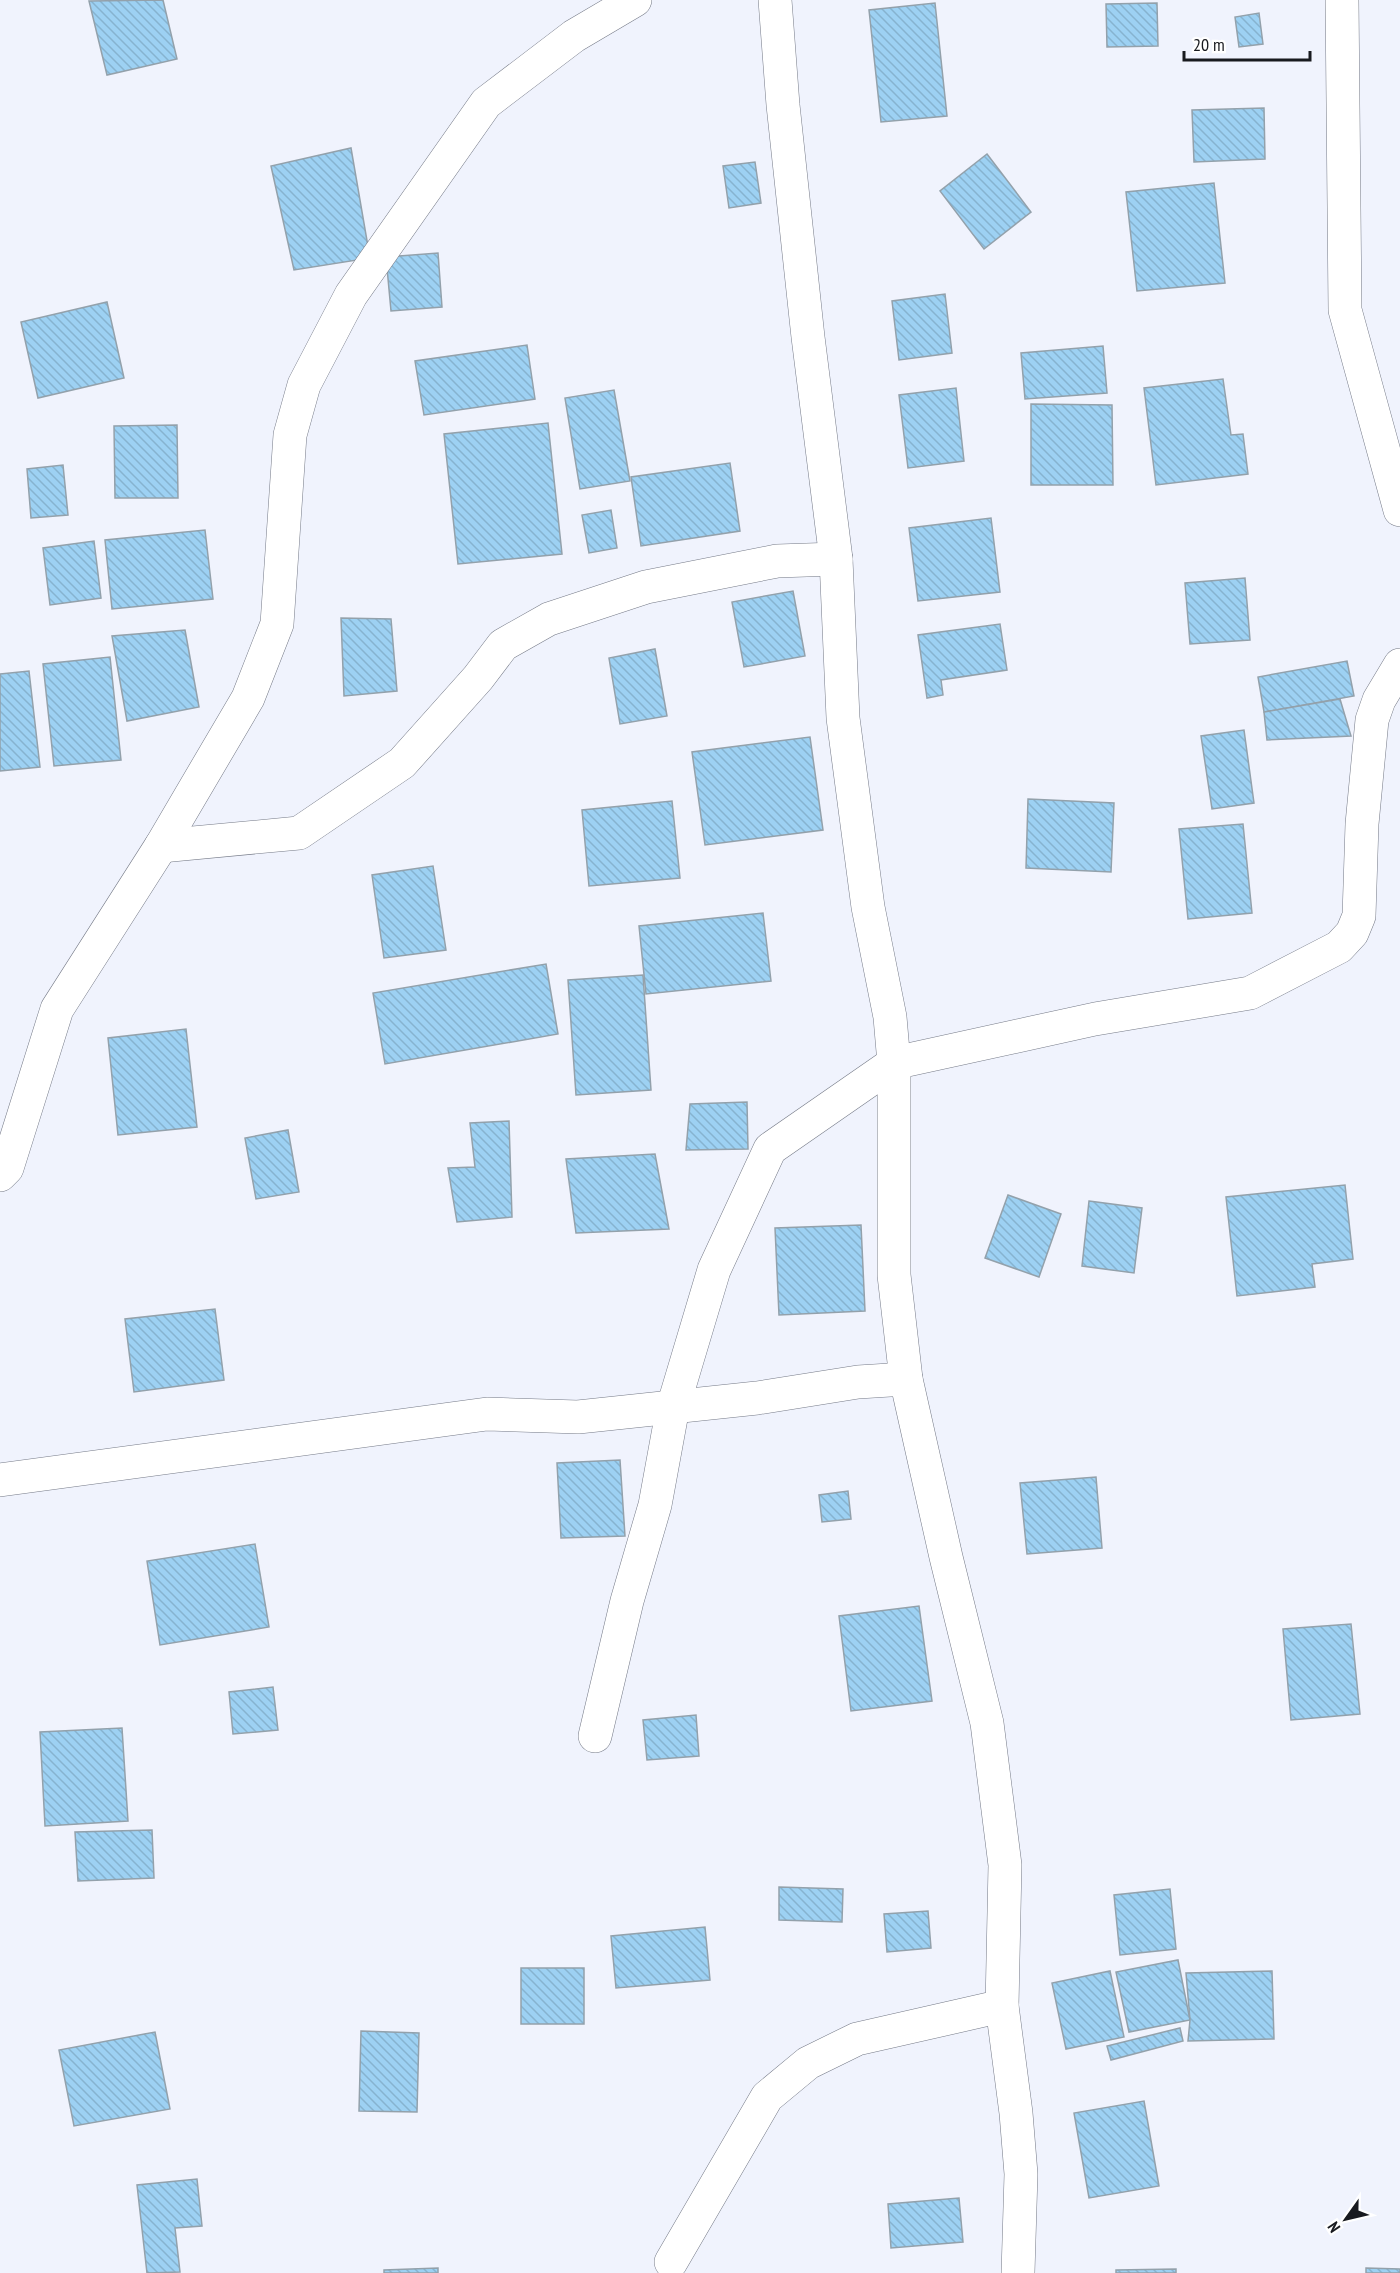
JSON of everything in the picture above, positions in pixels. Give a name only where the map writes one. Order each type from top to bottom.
[{"type":"street","points":[[0,1174],[7,1168],[57,1009],[161,846],[248,698],[277,624],[290,435],[304,385],[351,295],[486,103],[574,36],[635,0]]},
{"type":"street","points":[[775,0],[783,105],[808,337],[836,559],[843,718],[868,907],[890,1017],[894,1062],[894,1275],[906,1379],[946,1557],[987,1723],[1005,1864],[1002,2006],[1021,2174],[1018,2273]]},
{"type":"street","points":[[1342,0],[1346,310],[1352,341],[1400,510]]},
{"type":"street","points":[[161,846],[299,833],[402,764],[478,678],[503,645],[549,620],[646,587],[777,561],[836,559]]},
{"type":"street","points":[[595,1736],[627,1601],[655,1505],[673,1407],[714,1270],[770,1149],[894,1062],[1095,1020],[1250,993],[1339,947],[1352,933],[1359,916],[1362,824],[1372,720],[1379,700],[1400,665]]},
{"type":"street","points":[[0,1480],[487,1414],[578,1418],[757,1398],[858,1382],[906,1379]]},
{"type":"street","points":[[671,2262],[767,2097],[808,2063],[857,2039],[1002,2006]]},
{"type":"building","points":[[163,0],[177,59],[107,75],[89,1]]},
{"type":"building","points":[[935,3],[947,116],[881,122],[869,10]]},
{"type":"building","points":[[1157,3],[1158,46],[1107,47],[1106,4]]},
{"type":"building","points":[[1259,13],[1263,44],[1239,47],[1235,17]]},
{"type":"building","points":[[1264,108],[1265,159],[1194,162],[1192,110]]},
{"type":"building","points":[[351,148],[370,258],[294,270],[271,166]]},
{"type":"building","points":[[987,154],[1031,212],[984,249],[940,191]]},
{"type":"building","points":[[755,162],[761,203],[729,208],[723,166]]},
{"type":"building","points":[[1214,183],[1225,283],[1137,291],[1126,192]]},
{"type":"building","points":[[438,253],[442,307],[391,311],[386,257]]},
{"type":"building","points":[[945,294],[952,353],[899,360],[892,301]]},
{"type":"building","points":[[107,302],[124,378],[38,398],[21,322]]},
{"type":"building","points":[[527,345],[535,399],[424,415],[415,361]]},
{"type":"building","points":[[1103,346],[1107,393],[1025,399],[1021,353]]},
{"type":"building","points":[[1223,379],[1231,435],[1243,434],[1248,474],[1156,485],[1144,388]]},
{"type":"building","points":[[956,388],[964,461],[908,468],[899,395]]},
{"type":"building","points":[[614,390],[630,481],[580,489],[565,398]]},
{"type":"building","points":[[1031,404],[1112,405],[1113,485],[1031,485]]},
{"type":"building","points":[[548,423],[562,554],[458,564],[444,434]]},
{"type":"building","points":[[177,425],[178,498],[115,498],[114,426]]},
{"type":"building","points":[[730,463],[740,531],[641,546],[631,477]]},
{"type":"building","points":[[63,465],[68,515],[31,518],[27,469]]},
{"type":"building","points":[[611,510],[617,548],[589,553],[582,515]]},
{"type":"building","points":[[991,518],[1000,592],[918,601],[909,528]]},
{"type":"building","points":[[205,530],[213,599],[112,609],[105,540]]},
{"type":"building","points":[[94,541],[101,598],[50,605],[43,548]]},
{"type":"building","points":[[1245,578],[1250,640],[1190,644],[1185,583]]},
{"type":"building","points":[[793,591],[805,656],[744,667],[732,602]]},
{"type":"building","points":[[341,618],[391,619],[397,691],[344,696]]},
{"type":"building","points":[[1000,624],[1007,670],[941,680],[943,695],[927,698],[918,635]]},
{"type":"building","points":[[185,630],[199,707],[127,721],[112,636]]},
{"type":"building","points":[[655,649],[667,716],[620,724],[609,658]]},
{"type":"building","points":[[110,657],[121,760],[54,766],[43,664]]},
{"type":"building","points":[[1347,661],[1354,696],[1264,712],[1258,677]]},
{"type":"building","points":[[29,671],[40,767],[0,771],[0,674]]},
{"type":"building","points":[[1340,699],[1351,736],[1267,740],[1264,712]]},
{"type":"building","points":[[1244,730],[1254,803],[1212,809],[1201,736]]},
{"type":"building","points":[[810,737],[823,830],[705,845],[692,752]]},
{"type":"building","points":[[1028,799],[1114,803],[1111,872],[1026,868]]},
{"type":"building","points":[[672,801],[680,878],[589,886],[582,810]]},
{"type":"building","points":[[1243,824],[1252,913],[1188,919],[1179,829]]},
{"type":"building","points":[[433,866],[446,950],[384,958],[372,875]]},
{"type":"building","points":[[763,913],[771,981],[646,994],[639,926]]},
{"type":"building","points":[[546,964],[558,1034],[385,1064],[373,993]]},
{"type":"building","points":[[643,975],[651,1090],[576,1095],[568,980]]},
{"type":"building","points":[[186,1029],[197,1127],[118,1135],[108,1038]]},
{"type":"building","points":[[747,1102],[748,1149],[686,1150],[690,1104]]},
{"type":"building","points":[[509,1121],[512,1217],[457,1222],[448,1168],[475,1167],[470,1123]]},
{"type":"building","points":[[288,1130],[299,1192],[256,1199],[245,1138]]},
{"type":"building","points":[[655,1154],[669,1229],[576,1233],[566,1159]]},
{"type":"building","points":[[1345,1185],[1353,1259],[1312,1264],[1315,1287],[1237,1296],[1226,1197]]},
{"type":"building","points":[[1008,1195],[1061,1214],[1039,1277],[985,1258]]},
{"type":"building","points":[[1089,1201],[1142,1208],[1134,1273],[1082,1266]]},
{"type":"building","points":[[861,1225],[865,1311],[779,1315],[775,1228]]},
{"type":"building","points":[[215,1309],[224,1380],[134,1392],[125,1319]]},
{"type":"building","points":[[620,1460],[625,1536],[561,1538],[557,1463]]},
{"type":"building","points":[[1096,1477],[1102,1548],[1027,1554],[1020,1483]]},
{"type":"building","points":[[848,1491],[851,1519],[822,1522],[819,1495]]},
{"type":"building","points":[[255,1544],[269,1627],[160,1645],[147,1561]]},
{"type":"building","points":[[919,1606],[932,1701],[851,1711],[839,1616]]},
{"type":"building","points":[[1351,1624],[1360,1714],[1291,1720],[1283,1629]]},
{"type":"building","points":[[273,1687],[278,1730],[233,1734],[229,1692]]},
{"type":"building","points":[[696,1715],[699,1756],[647,1760],[643,1720]]},
{"type":"building","points":[[122,1728],[128,1821],[45,1826],[40,1732]]},
{"type":"building","points":[[152,1830],[154,1878],[78,1881],[75,1832]]},
{"type":"building","points":[[779,1887],[843,1889],[842,1922],[779,1920]]},
{"type":"building","points":[[1170,1889],[1176,1949],[1120,1955],[1114,1895]]},
{"type":"building","points":[[928,1911],[931,1948],[887,1952],[884,1914]]},
{"type":"building","points":[[705,1927],[710,1980],[616,1988],[611,1936]]},
{"type":"building","points":[[1178,1960],[1190,2020],[1129,2032],[1116,1972]]},
{"type":"building","points":[[521,1968],[584,1968],[584,2024],[521,2024]]},
{"type":"building","points":[[1110,1971],[1124,2037],[1066,2049],[1052,1983]]},
{"type":"building","points":[[1272,1971],[1274,2039],[1188,2041],[1190,2020],[1186,1973]]},
{"type":"building","points":[[1180,2028],[1183,2041],[1111,2060],[1107,2046]]},
{"type":"building","points":[[361,2031],[419,2033],[417,2112],[359,2111]]},
{"type":"building","points":[[155,2032],[170,2109],[74,2126],[59,2050]]},
{"type":"building","points":[[1144,2101],[1159,2186],[1089,2198],[1074,2113]]},
{"type":"building","points":[[197,2179],[202,2226],[175,2228],[180,2272],[147,2273],[137,2185]]},
{"type":"building","points":[[959,2198],[963,2242],[891,2248],[888,2204]]},
{"type":"building","points":[[438,2268],[438,2273],[384,2273],[384,2270]]},
{"type":"building","points":[[1366,2268],[1400,2269],[1400,2273],[1366,2273]]},
{"type":"building","points":[[1176,2269],[1176,2273],[1116,2273],[1116,2270]]}]
